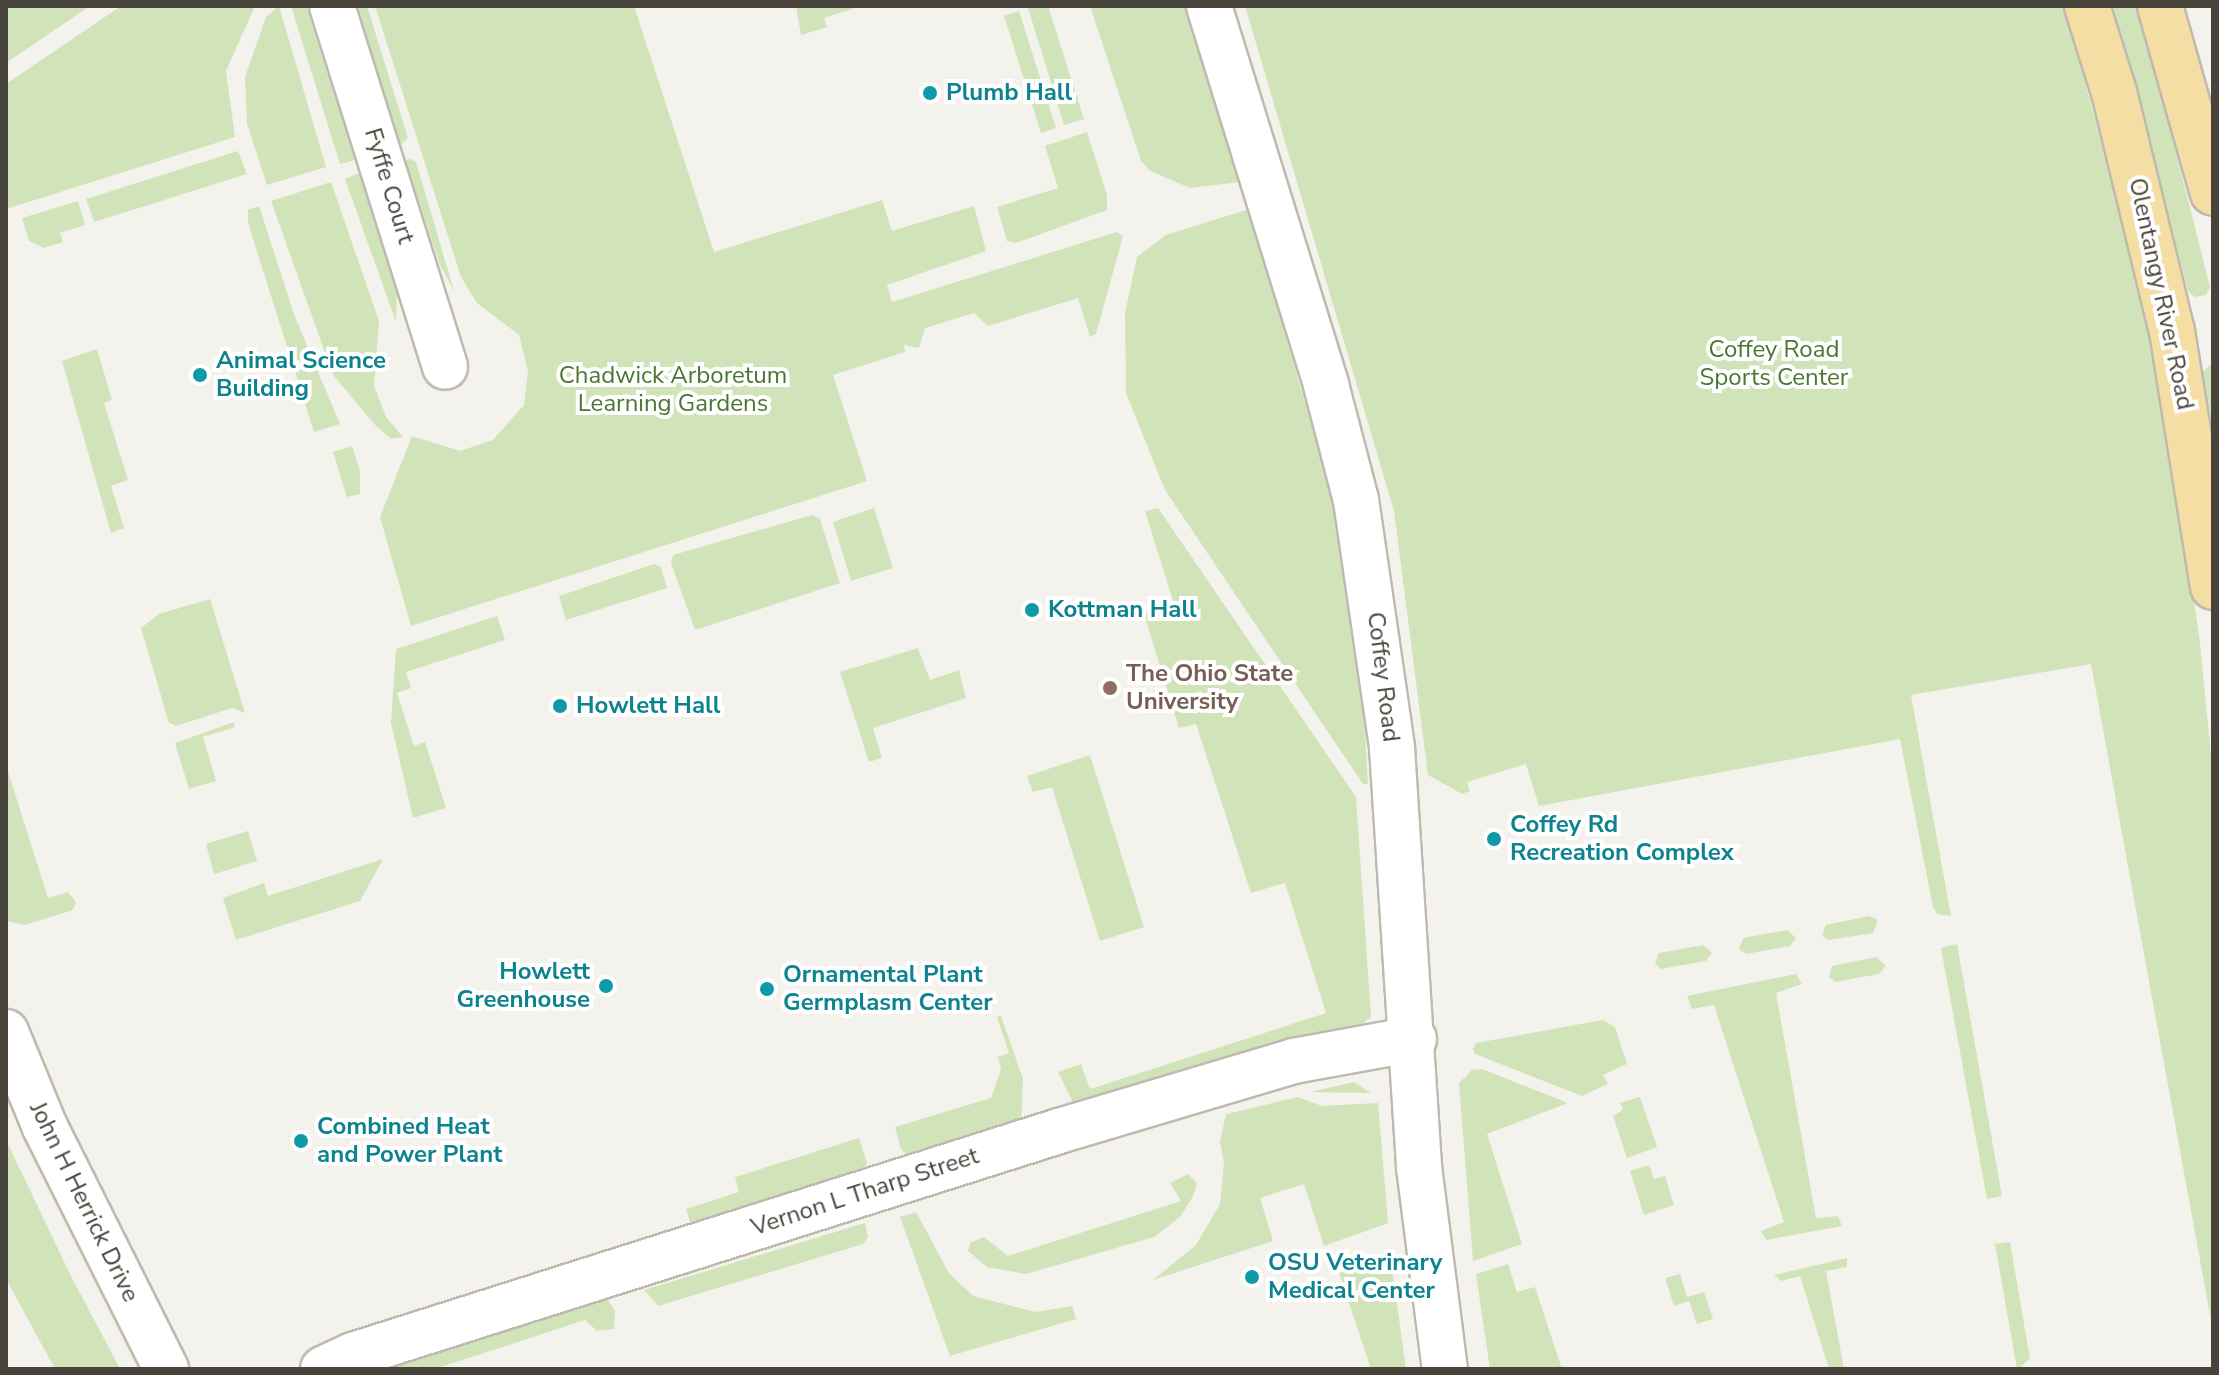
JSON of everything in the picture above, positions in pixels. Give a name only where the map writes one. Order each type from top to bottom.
[{"type":"main road","name":"Olentangy River Road","points":[[2087,6],[2114,92],[2172,331],[2213,587]]},
{"type":"main road","points":[[2160,6],[2213,193]]},
{"type":"street","name":"Fyffe Court","points":[[332,6],[445,367]]},
{"type":"street","name":"Coffey Road","points":[[1209,6],[1326,385],[1356,500],[1392,748],[1414,1039],[1419,1167],[1445,1369]]},
{"type":"street","name":"John H Herrick Drive","points":[[6,1032],[45,1127],[166,1369]]},
{"type":"street","name":"Vernon L Tharp Street","points":[[323,1369],[353,1355],[1074,1127],[1294,1061],[1414,1039]]},
{"type":"green space","points":[[6,6],[90,6],[6,63]]},
{"type":"green space","points":[[121,6],[255,6],[226,71],[235,137],[6,209],[6,84]]},
{"type":"green space","points":[[279,6],[326,167],[267,185],[247,124],[245,77],[266,17]]},
{"type":"green space","points":[[291,6],[306,6],[355,160],[340,164]]},
{"type":"green space","points":[[356,6],[367,6],[408,138],[399,146]]},
{"type":"green space","name":"Chadwick Arboretum Learning Gardens","points":[[375,6],[634,6],[714,252],[882,200],[892,231],[974,206],[986,251],[887,285],[892,302],[1117,232],[1123,236],[1096,334],[1090,337],[1078,298],[988,326],[974,313],[925,328],[919,348],[904,345],[905,352],[833,375],[867,481],[411,626],[380,517],[412,436],[460,451],[493,440],[524,405],[528,371],[519,335],[477,303],[461,277]]},
{"type":"green space","points":[[796,6],[861,6],[824,18],[827,27],[801,35]]},
{"type":"green space","points":[[1048,6],[1084,119],[1064,125],[1028,8]]},
{"type":"green space","points":[[1090,6],[1186,6],[1240,182],[1190,188],[1150,171],[1141,161]]},
{"type":"green space","name":"Coffey Road Sports Center","points":[[1245,6],[2065,6],[2145,309],[2171,436],[2200,643],[2213,776],[2213,1331],[2091,664],[1911,695],[1951,916],[1937,914],[1933,907],[1900,739],[1539,806],[1526,764],[1467,782],[1470,791],[1462,794],[1428,775],[1394,511]]},
{"type":"green space","points":[[2113,6],[2139,6],[2210,287],[2206,295],[2195,297],[2188,291]]},
{"type":"green space","points":[[1019,11],[1056,128],[1041,133],[1004,16]]},
{"type":"green space","points":[[1087,132],[1107,195],[1107,210],[1016,243],[1007,241],[997,207],[1058,188],[1045,146]]},
{"type":"green space","points":[[238,151],[247,174],[94,222],[86,199]]},
{"type":"green space","points":[[405,160],[416,162],[454,291],[440,265]]},
{"type":"green space","points":[[359,173],[397,285],[396,322],[345,179]]},
{"type":"green space","points":[[331,182],[379,321],[374,386],[386,417],[403,437],[391,439],[376,426],[333,375],[271,201]]},
{"type":"green space","points":[[78,201],[85,225],[60,233],[63,242],[44,248],[29,241],[22,218]]},
{"type":"green space","points":[[259,206],[295,317],[340,424],[314,432],[248,223],[248,210]]},
{"type":"green space","points":[[1249,209],[1336,510],[1363,689],[1368,784],[1363,784],[1165,490],[1126,393],[1125,313],[1137,257],[1166,235]]},
{"type":"green space","points":[[97,349],[112,400],[104,403],[128,480],[111,486],[124,528],[111,533],[62,361]]},
{"type":"green space","points":[[2213,363],[2213,429],[2202,372]]},
{"type":"green space","points":[[352,446],[360,470],[360,494],[347,497],[333,452]]},
{"type":"green space","points":[[874,508],[893,568],[851,581],[833,522]]},
{"type":"green space","points":[[1158,508],[1356,797],[1371,1017],[1354,1030],[1075,1107],[1058,1072],[1081,1064],[1090,1089],[1326,1013],[1285,883],[1251,893],[1196,724],[1179,728],[1144,614],[1174,604],[1145,511]]},
{"type":"green space","points":[[812,515],[820,519],[840,583],[695,630],[671,563],[673,555]]},
{"type":"green space","points":[[654,564],[661,567],[667,588],[566,620],[559,596]]},
{"type":"green space","points":[[210,599],[245,713],[232,708],[176,726],[169,723],[141,628],[159,614]]},
{"type":"green space","points":[[497,616],[505,640],[406,672],[411,688],[397,693],[414,746],[425,742],[446,808],[413,818],[391,723],[396,649]]},
{"type":"green space","points":[[918,648],[930,680],[959,670],[966,698],[873,728],[882,758],[869,762],[840,672]]},
{"type":"green space","points":[[234,722],[235,727],[203,737],[216,781],[189,789],[175,743]]},
{"type":"green space","points":[[1090,755],[1144,927],[1100,941],[1052,787],[1033,792],[1027,776]]},
{"type":"green space","points":[[6,765],[48,898],[68,892],[76,902],[73,910],[25,925],[6,921]]},
{"type":"green space","points":[[248,831],[257,861],[214,874],[206,844]]},
{"type":"green space","points":[[383,859],[360,901],[236,940],[223,898],[264,883],[268,896]]},
{"type":"green space","points":[[1869,916],[1878,920],[1873,933],[1829,940],[1822,936],[1826,925]]},
{"type":"green space","points":[[1787,930],[1796,938],[1790,946],[1746,954],[1739,949],[1743,938]]},
{"type":"green space","points":[[1957,944],[2002,1196],[1987,1199],[1941,948]]},
{"type":"green space","points":[[1703,945],[1712,953],[1706,961],[1661,969],[1655,964],[1659,953]]},
{"type":"green space","points":[[1876,957],[1886,966],[1879,974],[1835,982],[1829,977],[1832,966]]},
{"type":"green space","points":[[1796,974],[1802,984],[1776,993],[1816,1218],[1838,1216],[1842,1226],[1766,1240],[1761,1231],[1784,1222],[1714,1005],[1692,1009],[1687,996]]},
{"type":"green space","points":[[1001,1016],[1023,1079],[1021,1126],[909,1157],[901,1149],[895,1127],[991,1098],[1001,1069],[998,1057],[1009,1053],[997,1017]]},
{"type":"green space","points":[[1603,1020],[1615,1027],[1627,1064],[1603,1075],[1608,1084],[1582,1096],[1475,1054],[1473,1049],[1476,1043]]},
{"type":"green space","points":[[1482,1069],[1568,1103],[1487,1134],[1522,1244],[1473,1261],[1459,1083],[1472,1070]]},
{"type":"green space","points":[[1354,1082],[1371,1093],[1310,1092]]},
{"type":"green space","points":[[1298,1097],[1322,1106],[1378,1103],[1388,1223],[1324,1246],[1304,1184],[1260,1198],[1273,1241],[1153,1280],[1196,1245],[1220,1204],[1224,1162],[1220,1142],[1226,1114]]},
{"type":"green space","points":[[1640,1097],[1657,1147],[1627,1158],[1613,1116],[1623,1110],[1620,1103]]},
{"type":"green space","points":[[859,1138],[867,1163],[860,1174],[692,1228],[686,1209],[739,1192],[735,1177]]},
{"type":"green space","points":[[6,1140],[70,1274],[120,1369],[55,1369],[6,1279]]},
{"type":"green space","points":[[1649,1165],[1654,1179],[1665,1176],[1674,1205],[1644,1215],[1630,1171]]},
{"type":"green space","points":[[1188,1174],[1197,1183],[1193,1196],[1181,1216],[1154,1237],[1026,1274],[987,1267],[968,1251],[970,1243],[984,1237],[1008,1256],[1181,1201],[1170,1183]]},
{"type":"green space","points":[[916,1212],[949,1273],[973,1296],[1035,1312],[1072,1306],[1076,1319],[950,1356],[900,1217]]},
{"type":"green space","points":[[865,1223],[868,1237],[863,1244],[658,1306],[644,1290]]},
{"type":"green space","points":[[2010,1242],[2030,1359],[2017,1369],[1995,1244]]},
{"type":"green space","points":[[1847,1258],[1847,1267],[1826,1271],[1844,1369],[1829,1369],[1800,1276],[1781,1281],[1774,1275]]},
{"type":"green space","points":[[1380,1260],[1391,1261],[1406,1369],[1371,1369],[1339,1273]]},
{"type":"green space","points":[[1508,1264],[1517,1292],[1535,1287],[1562,1369],[1490,1369],[1476,1274]]},
{"type":"green space","points":[[1680,1274],[1687,1297],[1704,1292],[1713,1319],[1697,1324],[1689,1301],[1674,1306],[1665,1278]]},
{"type":"green space","points":[[595,1295],[608,1300],[615,1311],[614,1329],[597,1331],[585,1320],[435,1369],[377,1369]]},
{"type":"place","name":"Plumb Hall","points":[[930,93]]},
{"type":"place","name":"Animal Science Building","points":[[200,375]]},
{"type":"place","name":"Kottman Hall","points":[[1032,610]]},
{"type":"place","name":"The Ohio State University","points":[[1110,688]]},
{"type":"place","name":"Howlett Hall","points":[[560,706]]},
{"type":"place","name":"Coffey Rd Recreation Complex","points":[[1494,839]]},
{"type":"place","name":"Howlett Greenhouse","points":[[606,986]]},
{"type":"place","name":"Ornamental Plant Germplasm Center","points":[[767,989]]},
{"type":"place","name":"Combined Heat and Power Plant","points":[[301,1141]]},
{"type":"place","name":"OSU Veterinary Medical Center","points":[[1252,1277]]}]
